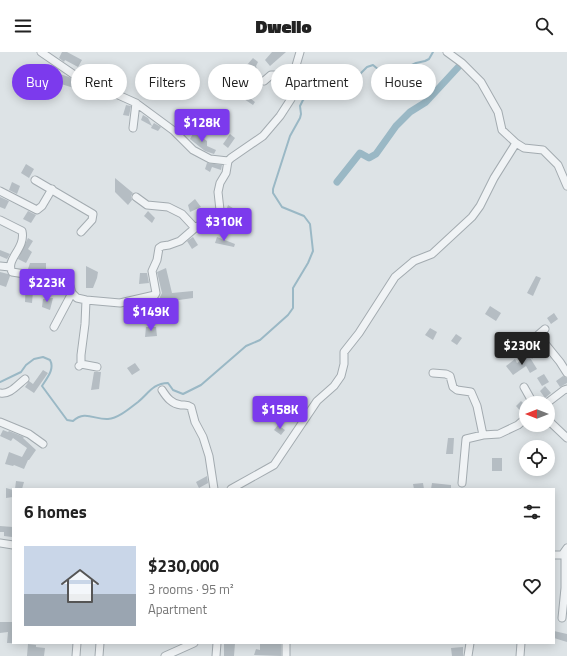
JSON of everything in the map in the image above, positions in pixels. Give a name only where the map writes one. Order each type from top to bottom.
[{"type":"street","points":[[42,52],[76,76],[136,103],[174,131],[193,150],[210,159],[228,161]]},
{"type":"street","points":[[297,64],[300,52]]},
{"type":"street","points":[[447,52],[462,63],[481,82],[498,112],[502,130],[524,148],[543,150],[558,165],[567,186]]},
{"type":"street","points":[[264,81],[271,75]]},
{"type":"street","points":[[0,220],[22,231],[22,243],[10,263],[12,272],[61,277],[70,286],[72,293],[77,298],[86,300],[120,303],[155,295],[156,292],[152,271],[157,260],[159,248],[180,241],[195,228],[217,214],[220,210],[218,192],[220,183],[226,173],[228,161],[230,158],[263,136],[290,100]]},
{"type":"street","points":[[133,128],[136,103]]},
{"type":"street","points":[[233,488],[274,465],[317,401],[334,386],[341,376],[344,352],[359,333],[395,277],[414,261],[432,254],[472,217],[480,206],[497,172],[516,143]]},
{"type":"street","points":[[35,180],[93,214],[92,220],[80,232]]},
{"type":"street","points":[[0,190],[37,210],[42,206],[52,189]]},
{"type":"street","points":[[136,197],[147,205],[168,207],[182,214],[195,228]]},
{"type":"street","points":[[0,266],[10,267]]},
{"type":"street","points":[[54,327],[72,293]]},
{"type":"street","points":[[86,300],[85,324],[80,365],[97,367]]},
{"type":"street","points":[[545,329],[538,335],[567,373]]},
{"type":"street","points":[[432,373],[446,374],[450,376],[453,387],[457,390],[471,392],[477,406],[483,435]]},
{"type":"street","points":[[0,393],[3,394],[11,391],[24,379]]},
{"type":"street","points":[[524,387],[529,396]]},
{"type":"street","points":[[555,397],[567,389]]},
{"type":"street","points":[[162,390],[166,397],[173,403],[187,404],[191,407],[195,422],[203,437],[209,456],[214,488]]},
{"type":"street","points":[[0,422],[29,434],[43,444]]},
{"type":"street","points":[[462,483],[466,439],[483,435],[499,434],[519,424]]},
{"type":"street","points":[[555,427],[567,438]]},
{"type":"street","points":[[0,543],[12,545]]},
{"type":"street","points":[[562,618],[565,588],[564,557],[567,548]]},
{"type":"street","points":[[76,656],[77,644]]},
{"type":"street","points":[[99,656],[100,644]]},
{"type":"street","points":[[165,656],[192,644]]},
{"type":"street","points":[[216,656],[217,644]]},
{"type":"street","points":[[286,644],[286,656]]},
{"type":"street","points":[[468,656],[470,644]]},
{"type":"street","points":[[520,656],[521,644]]},
{"type":"building","points":[[62,52],[67,52],[82,60],[80,64],[72,64],[65,60],[64,62],[59,58]]},
{"type":"building","points":[[272,52],[286,52],[270,66],[265,60]]},
{"type":"building","points":[[253,58],[258,62],[257,64],[248,64]]},
{"type":"building","points":[[63,75],[71,78],[71,87],[63,85]]},
{"type":"building","points":[[246,100],[252,100],[255,102],[253,105]]},
{"type":"building","points":[[126,105],[131,106],[129,116],[123,115]]},
{"type":"building","points":[[143,115],[148,118],[152,126],[141,120]]},
{"type":"building","points":[[154,123],[161,127],[158,131],[151,128]]},
{"type":"building","points":[[194,132],[207,141],[207,146],[216,150],[214,154],[205,151],[190,139]]},
{"type":"building","points":[[230,134],[235,138],[228,148],[223,144]]},
{"type":"building","points":[[207,163],[222,165],[221,170],[212,167],[210,172],[205,169]]},
{"type":"building","points":[[26,164],[34,169],[29,178],[21,173]]},
{"type":"building","points":[[115,178],[133,193],[131,196],[132,200],[128,205],[115,192]]},
{"type":"building","points":[[12,182],[20,186],[17,194],[9,190]]},
{"type":"building","points":[[0,197],[9,201],[5,209],[0,207]]},
{"type":"building","points":[[195,199],[201,207],[190,212],[188,205]]},
{"type":"building","points":[[228,205],[236,210],[233,215],[226,211]]},
{"type":"building","points":[[28,211],[36,215],[31,223],[23,219]]},
{"type":"building","points":[[148,211],[155,218],[152,223],[144,216]]},
{"type":"building","points":[[193,237],[198,245],[192,249],[187,241]]},
{"type":"building","points":[[217,237],[235,244],[234,247],[215,243]]},
{"type":"building","points":[[28,238],[33,241],[28,249],[32,252],[26,263],[18,259]]},
{"type":"building","points":[[0,250],[10,254],[7,259],[0,256]]},
{"type":"building","points":[[30,263],[46,263],[46,270],[28,269]]},
{"type":"building","points":[[86,266],[98,272],[93,288],[86,288]]},
{"type":"building","points":[[166,268],[172,293],[193,291],[193,298],[172,301],[172,303],[168,306],[169,315],[162,315],[160,297],[162,293],[157,272]]},
{"type":"building","points":[[0,272],[10,276],[6,287],[0,285]]},
{"type":"building","points":[[140,273],[147,273],[149,283],[139,284]]},
{"type":"building","points":[[536,276],[541,278],[533,296],[527,293]]},
{"type":"building","points":[[26,279],[34,280],[32,303],[25,302]]},
{"type":"building","points":[[53,298],[50,310],[42,307],[43,299]]},
{"type":"building","points":[[490,306],[501,313],[496,321],[485,314]]},
{"type":"building","points":[[554,313],[558,319],[551,324],[547,318]]},
{"type":"building","points":[[146,327],[156,327],[157,336],[145,337]]},
{"type":"building","points":[[430,328],[437,332],[433,340],[425,335]]},
{"type":"building","points":[[456,334],[462,338],[457,345],[451,341]]},
{"type":"building","points":[[537,346],[541,351],[532,359],[528,355]]},
{"type":"building","points":[[529,356],[537,369],[530,373],[526,366],[513,375],[506,366],[515,359],[517,363]]},
{"type":"building","points":[[135,363],[140,370],[132,375],[127,368]]},
{"type":"building","points":[[43,370],[48,373],[34,393],[25,387],[29,381],[33,384]]},
{"type":"building","points":[[94,372],[101,372],[99,389],[91,390]]},
{"type":"building","points":[[544,374],[549,382],[542,386],[537,378]]},
{"type":"building","points":[[563,376],[567,378],[567,383],[560,387],[556,381]]},
{"type":"building","points":[[545,386],[551,393],[547,396],[544,396],[540,391]]},
{"type":"building","points":[[290,402],[301,408],[293,422],[282,416]]},
{"type":"building","points":[[278,425],[285,430],[281,435],[274,430]]},
{"type":"building","points":[[3,430],[24,437],[23,438],[36,450],[28,460],[24,469],[14,465],[5,464],[9,452],[22,457],[27,448],[13,438],[11,441],[0,436]]},
{"type":"building","points":[[448,438],[454,438],[453,454],[446,454]]},
{"type":"building","points":[[492,458],[502,458],[502,471],[492,471]]},
{"type":"building","points":[[207,476],[208,483],[199,488],[196,482]]},
{"type":"building","points":[[16,481],[24,482],[22,488],[15,488]]},
{"type":"building","points":[[423,483],[424,488],[414,488],[413,484]]},
{"type":"building","points":[[432,483],[451,485],[451,488],[431,488]]},
{"type":"building","points":[[6,488],[12,490],[12,497],[6,498]]},
{"type":"building","points":[[0,526],[12,527],[12,537],[4,536],[4,532],[0,532]]},
{"type":"building","points":[[0,622],[12,622],[12,643],[7,643],[8,632],[0,633]]},
{"type":"building","points":[[555,631],[567,634],[567,642],[555,638]]},
{"type":"building","points":[[28,644],[45,648],[44,656],[27,656]]},
{"type":"building","points":[[224,644],[235,644],[234,656],[224,656]]},
{"type":"building","points":[[260,644],[281,644],[281,656],[254,655],[256,649],[260,650]]},
{"type":"building","points":[[463,647],[463,656],[452,656],[451,648]]},
{"type":"waterway","points":[[0,382],[21,372],[26,365],[34,359],[43,357],[50,360],[52,367],[42,386],[67,420],[73,421],[82,416],[103,419],[116,417],[138,402],[155,387],[163,383],[168,383],[173,390],[183,394],[201,385],[246,346],[260,340],[288,315],[293,308],[293,288],[308,263],[313,251],[310,224],[304,216],[282,207],[273,193],[273,189],[290,136],[300,118],[300,106],[303,100],[314,91],[355,79],[367,67],[373,65],[386,76],[391,75],[416,63],[429,59],[433,52]]},
{"type":"waterway","points":[[337,182],[360,153],[369,158],[376,154],[396,126],[410,112],[426,102],[462,63]]}]
